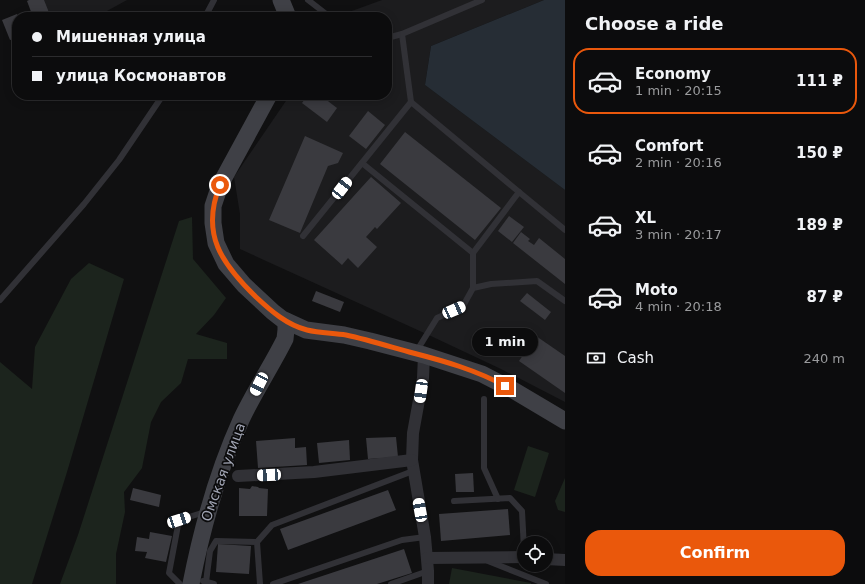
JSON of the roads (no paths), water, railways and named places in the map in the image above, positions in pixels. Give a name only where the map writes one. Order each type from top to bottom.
[{"type":"main road","points":[[280,0],[286,12]]},
{"type":"main road","points":[[266,100],[220,185],[214,200],[213,223],[216,243],[226,264],[244,285],[273,312],[286,321],[306,330],[350,336],[420,354],[482,374],[513,390],[565,421]]},
{"type":"main road","name":"Омская улица","points":[[192,582],[203,527],[223,463],[234,435],[259,384],[285,340],[286,321]]},
{"type":"street","points":[[420,354],[423,378],[413,433],[413,465],[425,537],[428,584]]},
{"type":"street","points":[[238,476],[413,465]]},
{"type":"street","points":[[427,558],[517,557]]},
{"type":"street","points":[[553,559],[565,560]]},
{"type":"lane","points":[[208,12],[214,0]]},
{"type":"lane","points":[[308,0],[324,12]]},
{"type":"lane","points":[[392,37],[402,34],[482,0]]},
{"type":"lane","points":[[402,34],[411,102],[565,230]]},
{"type":"lane","points":[[0,300],[84,204],[120,160],[160,100]]},
{"type":"lane","points":[[303,236],[411,102]]},
{"type":"lane","points":[[362,163],[473,253]]},
{"type":"lane","points":[[420,354],[437,318],[463,306],[473,288],[473,253],[519,192]]},
{"type":"lane","points":[[473,288],[490,284],[537,281],[565,301]]},
{"type":"lane","points":[[484,399],[484,468],[498,499]]},
{"type":"lane","points":[[260,584],[257,542],[272,525],[413,465]]},
{"type":"lane","points":[[454,501],[510,498],[522,511],[523,536]]},
{"type":"lane","points":[[208,511],[179,520],[169,573],[192,582],[214,584]]},
{"type":"lane","points":[[277,583],[402,540],[425,537]]},
{"type":"lane","points":[[192,582],[216,541],[257,542]]},
{"type":"lane","points":[[481,558],[546,584]]},
{"type":"lane","points":[[391,584],[428,571]]}]
